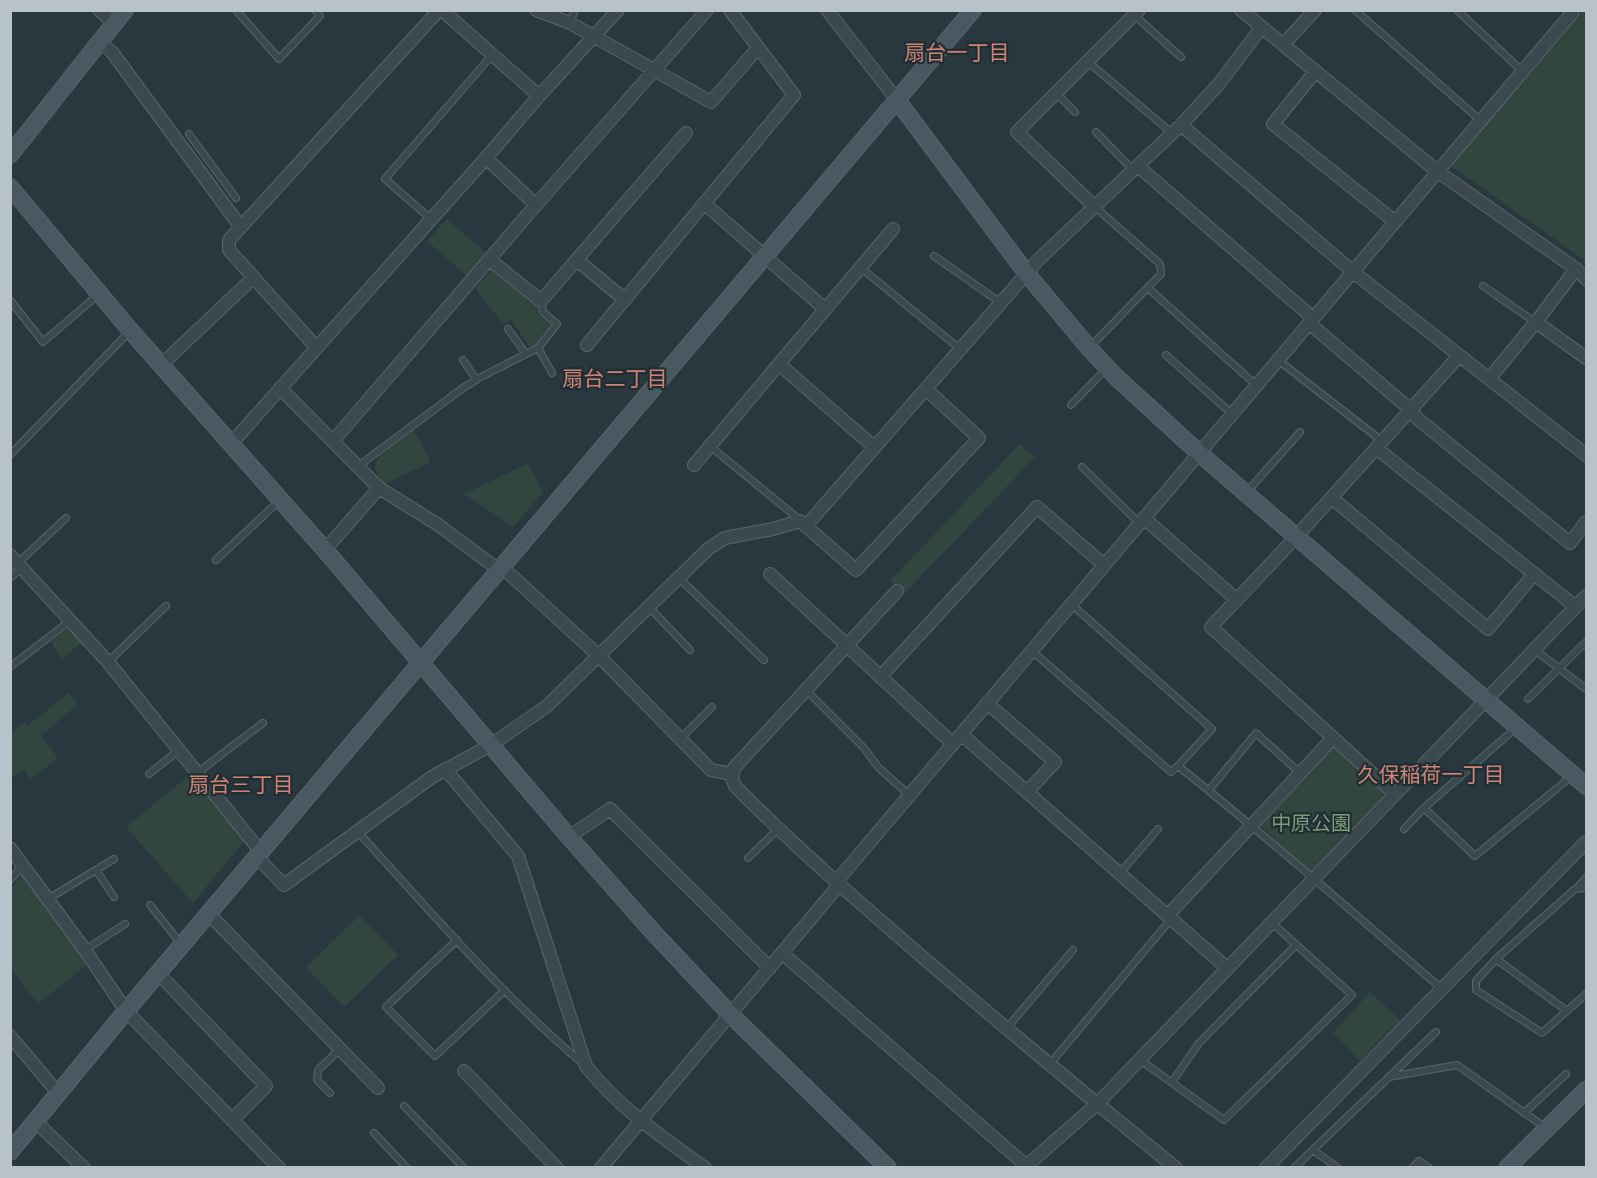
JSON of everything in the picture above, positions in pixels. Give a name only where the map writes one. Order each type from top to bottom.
[{"type":"street","points":[[10,155],[120,17],[99,10]]},
{"type":"street","points":[[316,347],[229,250],[228,240],[240,226],[440,10],[539,96]]},
{"type":"street","points":[[536,10],[570,23],[711,102],[758,48]]},
{"type":"street","points":[[230,445],[618,10]]},
{"type":"street","points":[[333,441],[707,10]]},
{"type":"street","points":[[587,345],[794,95],[730,10]]},
{"type":"street","points":[[827,10],[1027,274],[1107,367],[1198,453],[1580,780]]},
{"type":"street","points":[[1241,10],[1437,171],[1587,279]]},
{"type":"street","points":[[1283,45],[1315,10]]},
{"type":"street","points":[[601,1167],[782,954],[909,795],[1572,11]]},
{"type":"street","points":[[1095,207],[1017,132],[1136,13]]},
{"type":"street","points":[[10,1152],[126,1011],[765,257],[967,14]]},
{"type":"street","points":[[17,562],[108,662],[284,885],[445,769],[491,745],[547,706],[708,549],[725,538],[803,523],[927,390],[1039,259],[1136,169],[1218,85],[1262,27]]},
{"type":"street","points":[[100,43],[112,52],[240,226]]},
{"type":"street","points":[[1315,72],[1273,124],[1394,221]]},
{"type":"street","points":[[1177,129],[1459,356],[1587,454]]},
{"type":"street","points":[[489,260],[541,301],[686,133]]},
{"type":"street","points":[[486,158],[536,205]]},
{"type":"street","points":[[1136,169],[1311,320],[1411,410],[1418,419],[1570,543],[1587,522]]},
{"type":"street","points":[[10,187],[130,330],[325,550],[569,837],[653,932],[730,1014],[888,1167]]},
{"type":"street","points":[[705,204],[825,309]]},
{"type":"street","points":[[694,465],[893,228]]},
{"type":"street","points":[[577,260],[624,299]]},
{"type":"street","points":[[1489,379],[1576,269]]},
{"type":"street","points":[[161,365],[253,278]]},
{"type":"street","points":[[1536,322],[1587,358]]},
{"type":"street","points":[[1395,794],[1211,627],[1332,498],[1459,356]]},
{"type":"street","points":[[779,364],[874,447]]},
{"type":"street","points":[[280,388],[379,488],[437,524],[500,569],[599,656],[711,770],[732,774]]},
{"type":"street","points":[[803,523],[856,570],[979,438],[927,390]]},
{"type":"street","points":[[1379,445],[1576,607]]},
{"type":"street","points":[[325,550],[379,488]]},
{"type":"street","points":[[1332,498],[1488,629],[1534,574]]},
{"type":"street","points":[[880,677],[1037,507],[1104,565]]},
{"type":"street","points":[[1141,520],[1237,600]]},
{"type":"street","points":[[770,574],[880,677],[1027,792],[1227,968]]},
{"type":"street","points":[[897,591],[734,768],[732,774],[735,786],[777,830],[837,884],[1007,1029],[1176,1167]]},
{"type":"street","points":[[782,954],[1027,1167],[1097,1104],[1587,596]]},
{"type":"street","points":[[987,703],[1054,762],[1027,792]]},
{"type":"street","points":[[1170,917],[1333,738]]},
{"type":"street","points":[[445,769],[518,856],[586,1066],[599,1083],[641,1122],[705,1167]]},
{"type":"street","points":[[569,837],[610,808],[770,968]]},
{"type":"street","points":[[1266,1167],[1587,842]]},
{"type":"street","points":[[10,848],[24,864],[126,1011],[277,1167]]},
{"type":"street","points":[[209,914],[378,1088]]},
{"type":"street","points":[[158,974],[266,1086],[233,1119]]},
{"type":"street","points":[[10,1036],[59,1094]]},
{"type":"street","points":[[464,1071],[558,1167]]},
{"type":"street","points":[[1507,1167],[1587,1090]]},
{"type":"street","points":[[36,1122],[84,1167]]},
{"type":"lane","points":[[236,10],[279,59],[320,16],[315,10]]},
{"type":"lane","points":[[570,23],[575,10]]},
{"type":"lane","points":[[1355,10],[1480,120]]},
{"type":"lane","points":[[1457,10],[1522,71]]},
{"type":"lane","points":[[1136,13],[1181,57]]},
{"type":"lane","points":[[431,219],[385,179],[492,55]]},
{"type":"lane","points":[[1088,62],[1177,129]]},
{"type":"lane","points":[[1056,93],[1075,112]]},
{"type":"lane","points":[[1096,132],[1136,169]]},
{"type":"lane","points":[[189,134],[236,198]]},
{"type":"lane","points":[[1089,348],[1161,274],[1160,264],[1095,207]]},
{"type":"lane","points":[[934,256],[1001,304]]},
{"type":"lane","points":[[861,268],[960,349]]},
{"type":"lane","points":[[1483,286],[1536,322]]},
{"type":"lane","points":[[1148,288],[1256,385]]},
{"type":"lane","points":[[10,300],[43,342],[99,293]]},
{"type":"lane","points":[[356,467],[476,379],[538,348],[557,324],[543,312],[541,301]]},
{"type":"lane","points":[[508,328],[525,354]]},
{"type":"lane","points":[[10,455],[130,330]]},
{"type":"lane","points":[[538,348],[552,373]]},
{"type":"lane","points":[[1166,355],[1232,414]]},
{"type":"lane","points":[[1278,359],[1379,445]]},
{"type":"lane","points":[[463,360],[476,379]]},
{"type":"lane","points":[[1071,405],[1107,367]]},
{"type":"lane","points":[[1246,494],[1300,432]]},
{"type":"lane","points":[[711,447],[803,523]]},
{"type":"lane","points":[[1082,466],[1141,520]]},
{"type":"lane","points":[[216,560],[280,500]]},
{"type":"lane","points":[[10,578],[17,562],[66,518]]},
{"type":"lane","points":[[679,578],[764,660]]},
{"type":"lane","points":[[1032,650],[1171,772],[1212,729],[1071,604]]},
{"type":"lane","points":[[108,662],[166,606]]},
{"type":"lane","points":[[649,607],[690,650]]},
{"type":"lane","points":[[10,667],[71,620]]},
{"type":"lane","points":[[1528,699],[1587,642]]},
{"type":"lane","points":[[1535,650],[1587,689]]},
{"type":"lane","points":[[806,690],[864,748],[878,767],[909,795]]},
{"type":"lane","points":[[679,739],[712,706]]},
{"type":"lane","points":[[197,773],[263,723]]},
{"type":"lane","points":[[1404,829],[1424,808],[1518,727]]},
{"type":"lane","points":[[1209,790],[1256,733],[1301,773]]},
{"type":"lane","points":[[149,774],[179,750]]},
{"type":"lane","points":[[1178,766],[1252,825],[1312,879],[1442,988]]},
{"type":"lane","points":[[1424,808],[1475,856],[1580,780]]},
{"type":"lane","points":[[1119,873],[1158,829]]},
{"type":"lane","points":[[748,858],[777,830]]},
{"type":"lane","points":[[357,831],[505,990],[562,1046],[586,1066]]},
{"type":"lane","points":[[48,899],[114,859]]},
{"type":"lane","points":[[10,880],[24,864]]},
{"type":"lane","points":[[96,870],[114,897]]},
{"type":"lane","points":[[1587,878],[1496,959],[1476,981],[1476,990],[1542,1033],[1587,994]]},
{"type":"lane","points":[[1575,889],[1587,888]]},
{"type":"lane","points":[[150,905],[182,946]]},
{"type":"lane","points":[[1050,1064],[1170,917]]},
{"type":"lane","points":[[1140,1059],[1224,1120],[1352,995],[1271,922]]},
{"type":"lane","points":[[85,950],[124,924]]},
{"type":"lane","points":[[457,940],[386,1007],[435,1056],[505,990]]},
{"type":"lane","points":[[1172,1082],[1198,1043],[1296,945]]},
{"type":"lane","points":[[1007,1029],[1073,950]]},
{"type":"lane","points":[[1496,959],[1567,1011]]},
{"type":"lane","points":[[1294,1167],[1436,1032]]},
{"type":"lane","points":[[330,1093],[317,1080],[318,1070],[339,1048]]},
{"type":"lane","points":[[1389,1077],[1457,1065],[1547,1129]]},
{"type":"lane","points":[[1524,1113],[1566,1074]]},
{"type":"lane","points":[[404,1106],[464,1167]]},
{"type":"lane","points":[[374,1133],[407,1167]]},
{"type":"lane","points":[[1313,1150],[1338,1167]]},
{"type":"lane","points":[[1412,1167],[1419,1161],[1429,1167]]},
{"type":"green space","points":[[1580,11],[1586,11],[1586,261],[1450,165]]},
{"type":"green space","points":[[447,219],[487,254],[467,276],[427,241]]},
{"type":"green space","points":[[492,269],[536,304],[538,314],[551,324],[530,348],[511,319],[503,324],[475,289]]},
{"type":"green space","points":[[414,430],[431,462],[383,485],[376,472],[376,463],[385,452]]},
{"type":"green space","points":[[1020,444],[1035,457],[904,594],[890,581]]},
{"type":"green space","points":[[528,463],[543,492],[513,527],[464,494]]},
{"type":"green space","points":[[71,626],[84,641],[61,659],[51,642]]},
{"type":"green space","points":[[69,693],[78,704],[41,736],[58,758],[31,779],[24,769],[11,778],[11,733],[24,723],[27,726]]},
{"type":"green space","name":"中原公園","points":[[1333,747],[1388,794],[1312,874],[1258,824]]},
{"type":"green space","points":[[192,773],[246,839],[193,903],[126,827]]},
{"type":"green space","points":[[25,872],[89,963],[38,1004],[11,969],[11,888]]},
{"type":"green space","points":[[360,915],[398,955],[344,1007],[306,967]]},
{"type":"green space","points":[[1370,992],[1400,1020],[1360,1061],[1333,1033]]},
{"type":"district","name":"扇台一丁目","points":[[957,53]]},
{"type":"district","name":"扇台二丁目","points":[[615,379]]},
{"type":"district","name":"久保稲荷一丁目","points":[[1431,775]]},
{"type":"district","name":"扇台三丁目","points":[[241,785]]}]
